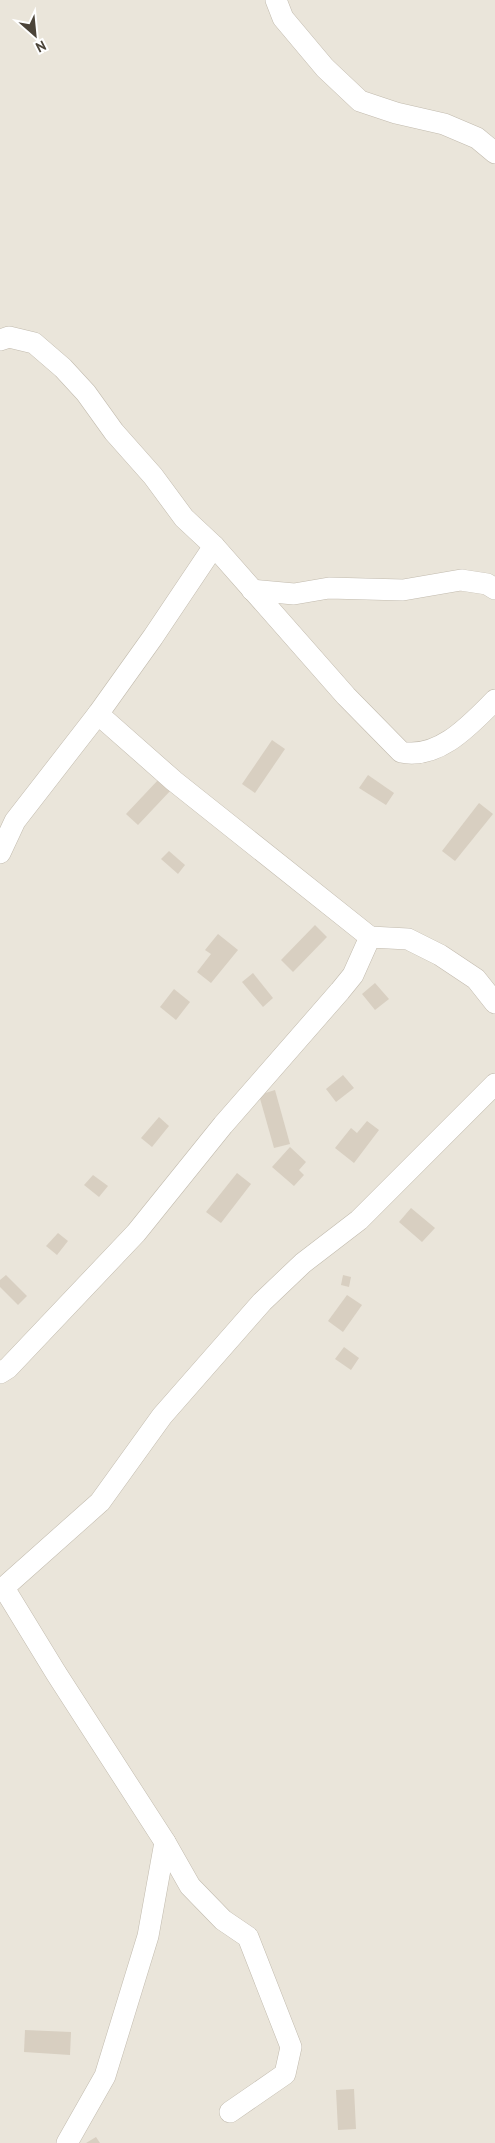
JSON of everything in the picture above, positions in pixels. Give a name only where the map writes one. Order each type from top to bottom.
[{"type":"street","points":[[276,0],[283,18],[325,68],[360,101],[396,113],[444,124],[477,138],[495,153]]},
{"type":"street","points":[[0,340],[9,337],[34,343],[62,368],[86,393],[114,432],[152,476],[184,518],[214,546],[346,696],[401,752],[414,755],[427,752],[444,743],[478,717],[495,700]]},
{"type":"street","points":[[0,853],[7,817],[98,714],[214,546]]},
{"type":"street","points":[[252,590],[294,594],[329,588],[403,590],[461,580],[487,584],[495,589]]},
{"type":"street","points":[[98,714],[174,781],[370,937],[408,939],[440,955],[476,979],[495,1003]]},
{"type":"street","points":[[0,1373],[8,1368],[136,1232],[223,1125],[353,975],[370,937]]},
{"type":"street","points":[[230,2112],[285,2074],[291,2047],[248,1936],[223,1920],[190,1886],[165,1842],[2,1590],[100,1502],[162,1416],[262,1302],[303,1263],[359,1220],[495,1084]]},
{"type":"street","points":[[67,2143],[105,2076],[148,1936],[165,1842]]},
{"type":"shaded area","points":[[0,0],[495,0],[495,2143],[0,2143]]},
{"type":"building","points":[[272,740],[285,749],[255,793],[242,784]]},
{"type":"building","points":[[368,775],[394,793],[386,805],[359,788]]},
{"type":"building","points":[[159,779],[171,790],[138,825],[126,814]]},
{"type":"building","points":[[479,803],[493,814],[455,861],[442,851]]},
{"type":"building","points":[[169,851],[185,865],[178,874],[161,859]]},
{"type":"building","points":[[315,925],[327,937],[293,972],[281,960]]},
{"type":"building","points":[[218,934],[238,950],[211,983],[197,972],[211,954],[205,950]]},
{"type":"building","points":[[253,973],[273,998],[263,1007],[242,982]]},
{"type":"building","points":[[375,983],[389,999],[375,1010],[362,994]]},
{"type":"building","points":[[174,989],[190,1002],[176,1020],[160,1007]]},
{"type":"building","points":[[343,1075],[354,1088],[336,1102],[326,1089]]},
{"type":"building","points":[[275,1090],[290,1144],[274,1148],[259,1095]]},
{"type":"building","points":[[159,1117],[169,1126],[152,1147],[141,1138]]},
{"type":"building","points":[[367,1121],[379,1130],[354,1163],[335,1148],[351,1128],[357,1133]]},
{"type":"building","points":[[290,1147],[306,1162],[299,1170],[304,1175],[294,1186],[272,1167]]},
{"type":"building","points":[[237,1173],[251,1184],[221,1223],[206,1212]]},
{"type":"building","points":[[93,1175],[108,1186],[99,1197],[84,1185]]},
{"type":"building","points":[[411,1208],[435,1228],[422,1242],[399,1222]]},
{"type":"building","points":[[58,1233],[68,1241],[57,1255],[46,1246]]},
{"type":"building","points":[[6,1275],[27,1296],[18,1305],[0,1287],[0,1280]]},
{"type":"building","points":[[343,1275],[351,1277],[349,1287],[341,1285]]},
{"type":"building","points":[[347,1295],[362,1305],[343,1332],[328,1321]]},
{"type":"building","points":[[344,1347],[359,1358],[351,1370],[335,1359]]},
{"type":"building","points":[[25,2030],[71,2032],[70,2055],[24,2052]]},
{"type":"building","points":[[354,2089],[356,2129],[338,2130],[336,2090]]},
{"type":"building","points":[[96,2137],[100,2143],[86,2143]]}]
